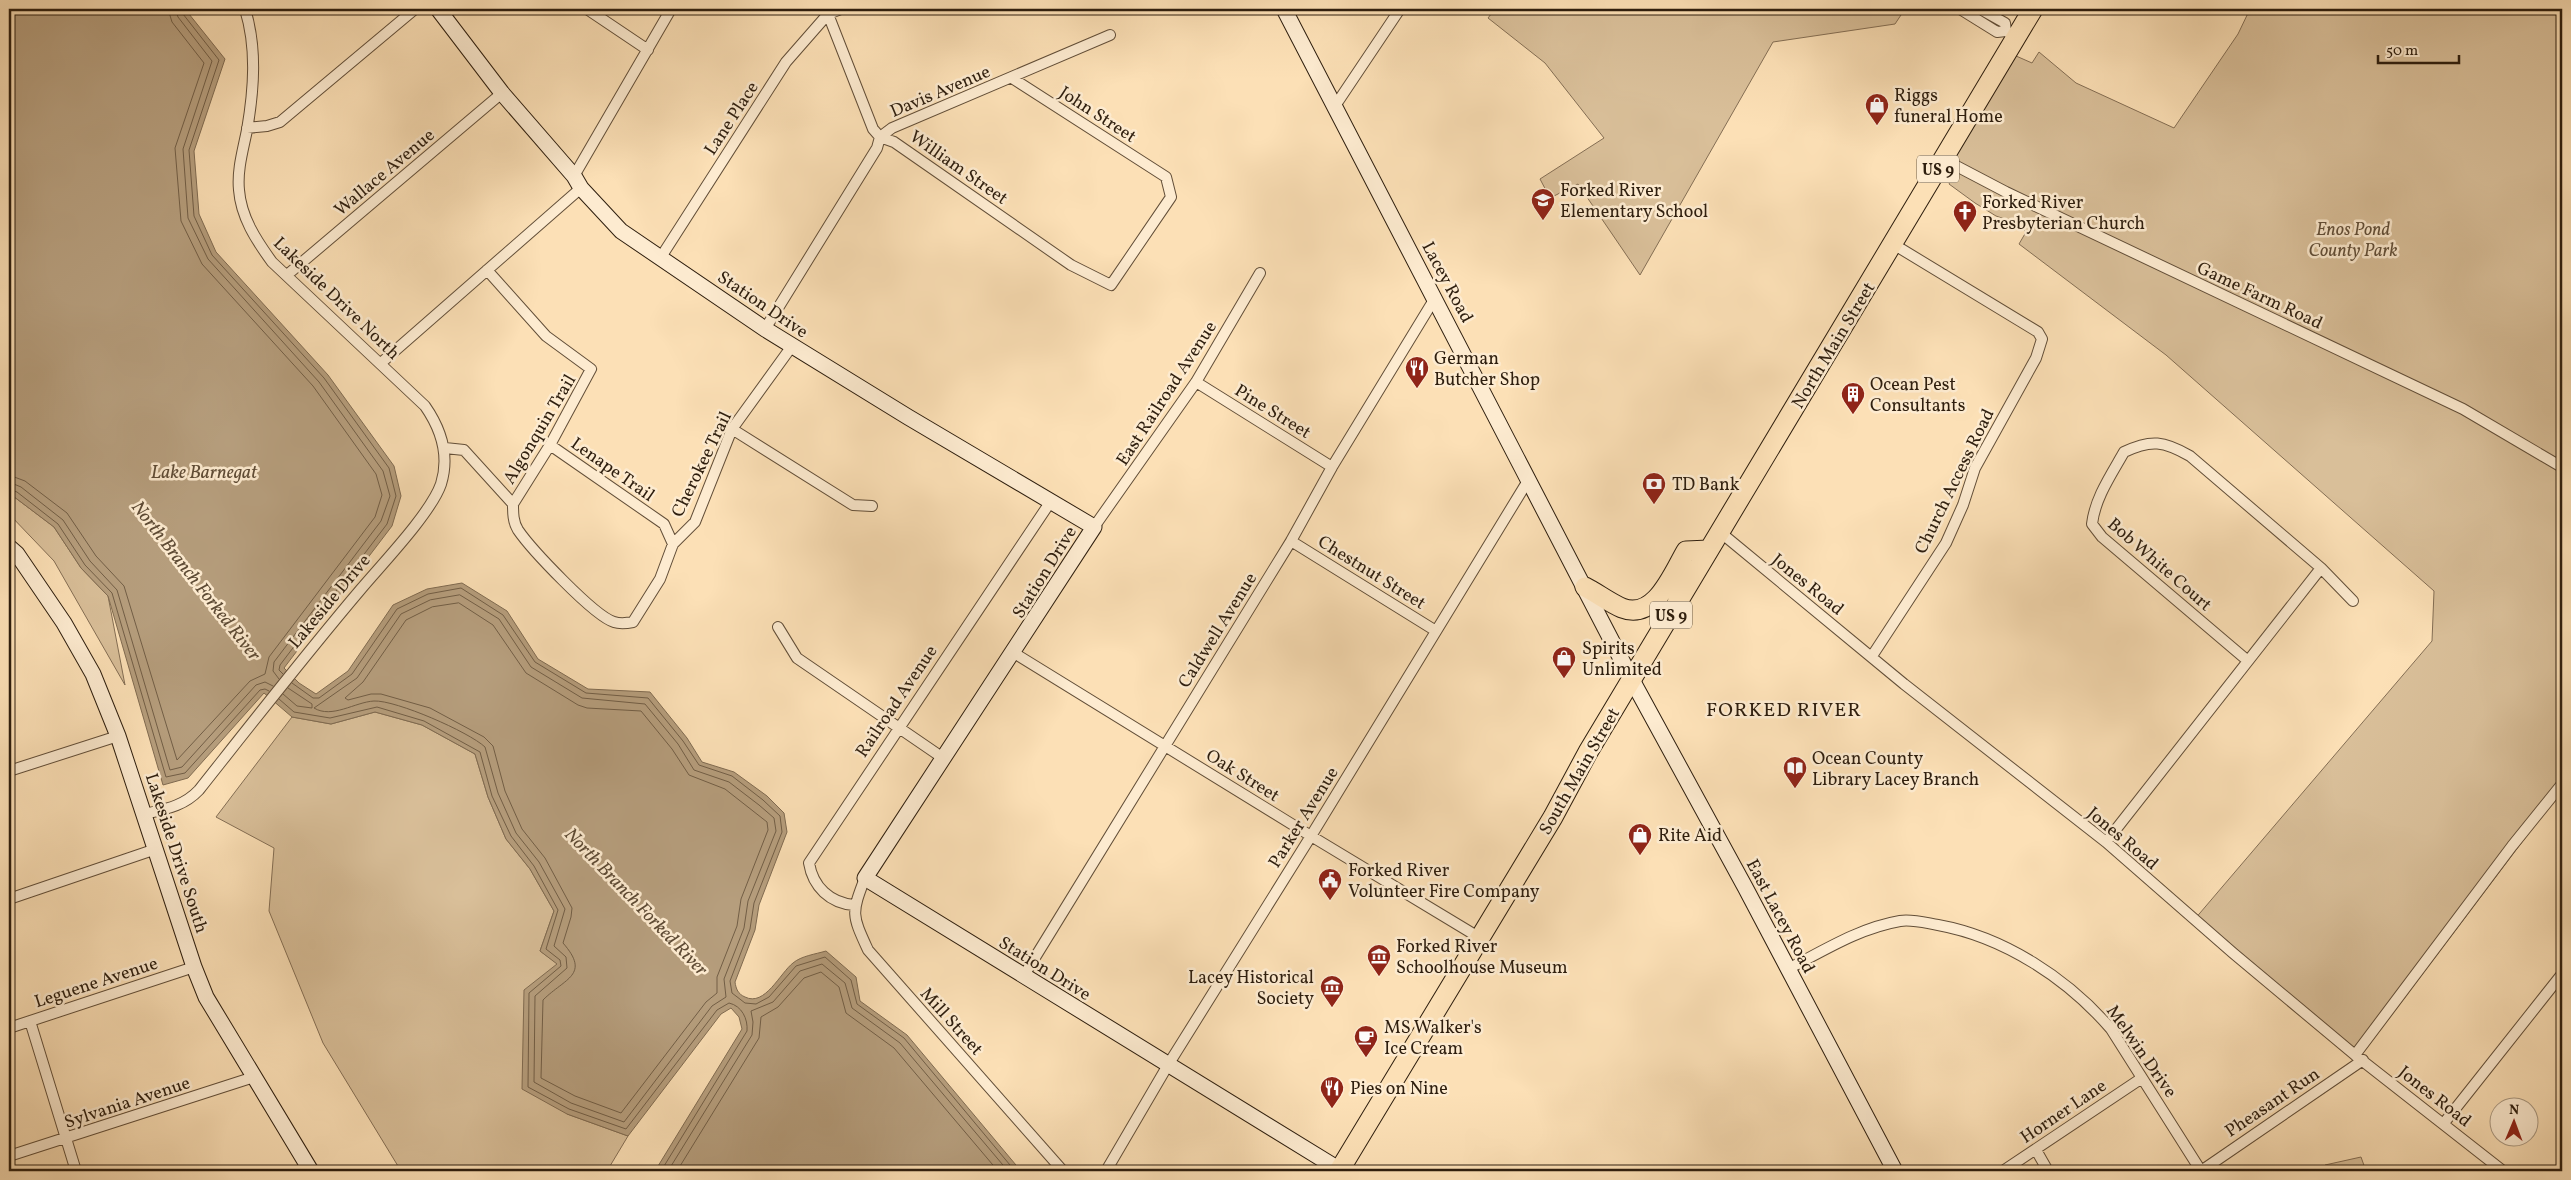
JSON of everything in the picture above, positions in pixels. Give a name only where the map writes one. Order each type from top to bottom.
[{"type":"highway","name":"North Main Street","points":[[1632,680],[1943,159],[2011,34],[2033,9]]},
{"type":"highway","points":[[1585,586],[1623,608],[1637,611],[1652,604],[1663,591],[1686,551],[1709,550]]},
{"type":"highway","name":"South Main Street","points":[[1340,1170],[1553,817],[1588,752],[1632,680]]},
{"type":"street","name":"Lakeside Drive North","points":[[245,9],[252,32],[254,54],[247,128],[238,173],[239,191],[245,216],[257,242],[272,262],[425,406],[438,425],[445,448]]},
{"type":"street","points":[[247,128],[267,126],[280,122],[415,9]]},
{"type":"street","name":"Station Drive","points":[[438,9],[502,93],[621,231],[792,346],[1094,527],[865,878],[1340,1170]]},
{"type":"street","points":[[587,9],[648,50]]},
{"type":"street","points":[[381,363],[487,270],[578,182],[671,9]]},
{"type":"street","name":"Lane Place","points":[[661,257],[786,62],[827,12],[841,9]]},
{"type":"street","name":"Lacey Road","points":[[1284,9],[1585,586],[1632,680]]},
{"type":"street","points":[[1335,106],[1400,9]]},
{"type":"street","points":[[1960,9],[1997,32],[2011,34]]},
{"type":"street","points":[[1980,9],[2005,23],[2011,34]]},
{"type":"street","name":"William Street","points":[[827,12],[873,128],[880,137],[894,142],[1071,264],[1111,285]]},
{"type":"street","name":"Davis Avenue","points":[[765,329],[877,148],[880,137],[892,128],[1110,35]]},
{"type":"street","name":"John Street","points":[[1012,78],[1166,177],[1171,197],[1111,285]]},
{"type":"street","name":"Wallace Avenue","points":[[287,275],[502,93]]},
{"type":"street","name":"Game Farm Road","points":[[1943,159],[2014,196],[2462,409],[2560,466]]},
{"type":"street","name":"Church Access Road","points":[[1872,656],[1946,543],[1963,505],[1974,468],[2036,358],[2042,339],[2038,332],[1893,244]]},
{"type":"street","name":"Algonquin Trail","points":[[487,270],[546,336],[591,369],[550,445],[512,504]]},
{"type":"street","name":"East Railroad Avenue","points":[[1094,527],[1196,382],[1260,273]]},
{"type":"street","name":"Caldwell Avenue","points":[[1023,976],[1291,542],[1332,467],[1435,298]]},
{"type":"street","name":"Cherokee Trail","points":[[445,448],[464,450],[512,504],[513,518],[518,530],[555,572],[601,614],[614,622],[633,622],[660,579],[673,544],[695,522],[732,429],[792,346]]},
{"type":"street","name":"Pine Street","points":[[1196,382],[1332,467]]},
{"type":"street","points":[[732,429],[853,505],[872,506]]},
{"type":"street","name":"Bob White Court","points":[[2248,661],[2102,537],[2092,524],[2093,514],[2103,488],[2124,452],[2155,442],[2172,446],[2190,456],[2321,568],[2353,601]]},
{"type":"street","name":"Lenape Trail","points":[[550,445],[664,524],[673,544]]},
{"type":"street","name":"Lakeside Drive","points":[[145,814],[170,808],[189,800],[433,499],[441,483],[445,448]]},
{"type":"street","name":"Parker Avenue","points":[[1106,1171],[1168,1065],[1311,836],[1529,479]]},
{"type":"street","name":"Railroad Avenue","points":[[854,905],[840,904],[821,889],[811,874],[809,863],[1050,501]]},
{"type":"street","name":"Jones Road","points":[[1720,532],[1904,684],[2106,842],[2233,953],[2359,1058],[2504,1171]]},
{"type":"street","name":"Chestnut Street","points":[[1291,542],[1436,631]]},
{"type":"street","name":"Lakeside Drive South","points":[[9,547],[17,554],[64,623],[93,674],[118,736],[194,967],[206,997],[311,1171]]},
{"type":"street","points":[[2106,842],[2321,568]]},
{"type":"street","points":[[778,627],[797,658],[944,758]]},
{"type":"street","name":"Oak Street","points":[[1014,652],[1480,938]]},
{"type":"street","name":"East Lacey Road","points":[[1632,680],[1788,969],[1894,1171]]},
{"type":"street","points":[[9,771],[118,736]]},
{"type":"street","name":"Pheasant Run","points":[[2201,1171],[2359,1058],[2512,846],[2562,784]]},
{"type":"street","points":[[9,899],[156,849]]},
{"type":"street","points":[[854,905],[865,878]]},
{"type":"street","name":"Mill Street","points":[[854,905],[855,921],[868,950],[1063,1171]]},
{"type":"street","name":"Melwin Drive","points":[[1788,969],[1849,938],[1902,921],[1947,927],[1984,938],[2036,963],[2083,1001],[2111,1029],[2201,1171]]},
{"type":"street","name":"Leguene Avenue","points":[[9,1028],[194,967]]},
{"type":"street","points":[[2444,1123],[2562,974]]},
{"type":"street","points":[[30,1021],[76,1171]]},
{"type":"street","name":"Sylvania Avenue","points":[[9,1156],[254,1077]]},
{"type":"street","name":"Horner Lane","points":[[2002,1171],[2142,1078]]},
{"type":"street","points":[[2036,1150],[2048,1171]]},
{"type":"green space","points":[[1495,9],[1905,9],[1895,24],[1773,42],[1640,275],[1578,184],[1550,198],[1540,179],[1604,138],[1545,63],[1488,18]]},
{"type":"green space","name":"Enos Pond County Park","points":[[2250,9],[2562,9],[2562,789],[2359,1058],[2194,920],[2432,641],[2434,591],[2166,355],[2019,244],[2026,232],[2016,223],[1996,216],[1949,184],[1956,171],[1943,159],[2007,52],[2032,63],[2039,52],[2076,83],[2174,128],[2238,34]]},
{"type":"green space","points":[[9,493],[54,527],[81,568],[108,596],[125,685],[54,561],[9,514]]},
{"type":"green space","points":[[375,712],[422,725],[475,754],[488,797],[506,839],[530,869],[554,911],[540,951],[558,964],[567,1114],[628,1136],[607,1171],[401,1171],[323,1043],[269,911],[274,848],[216,817],[292,717],[331,724]]},
{"type":"green space","points":[[2361,1157],[2366,1171],[2324,1171],[2325,1165]]},
{"type":"water","name":"Lake Barnegat","points":[[9,9],[185,9],[225,59],[194,151],[199,214],[216,252],[328,375],[394,466],[401,496],[392,526],[284,668],[299,683],[316,694],[348,671],[393,605],[427,589],[462,583],[507,611],[538,659],[588,689],[650,692],[687,738],[702,762],[734,772],[767,796],[784,813],[787,832],[759,905],[755,930],[735,982],[739,993],[752,999],[759,997],[772,988],[796,961],[826,951],[856,977],[860,1001],[907,1035],[1021,1171],[655,1171],[742,1029],[739,1017],[731,1008],[721,1014],[628,1136],[567,1114],[522,1089],[524,990],[557,964],[540,951],[554,911],[530,869],[506,839],[488,797],[475,754],[422,725],[375,712],[331,724],[292,717],[264,693],[188,778],[163,785],[108,596],[81,568],[54,527],[9,493]]},
{"type":"place","name":"Riggs funeral Home","points":[[1877,126]]},
{"type":"place","name":"Forked River Elementary School","points":[[1543,221]]},
{"type":"place","name":"Forked River Presbyterian Church","points":[[1965,233]]},
{"type":"place","name":"German Butcher Shop","points":[[1417,389]]},
{"type":"place","name":"Ocean Pest Consultants","points":[[1853,415]]},
{"type":"place","name":"TD Bank","points":[[1654,505]]},
{"type":"place","name":"Spirits Unlimited","points":[[1564,679]]},
{"type":"place","name":"Ocean County Library Lacey Branch","points":[[1795,789]]},
{"type":"place","name":"Rite Aid","points":[[1640,856]]},
{"type":"place","name":"Forked River Volunteer Fire Company","points":[[1330,901]]},
{"type":"place","name":"Forked River Schoolhouse Museum","points":[[1379,977]]},
{"type":"place","name":"Lacey Historical Society","points":[[1332,1008]]},
{"type":"place","name":"MS Walker's Ice Cream","points":[[1366,1058]]},
{"type":"place","name":"Pies on Nine","points":[[1332,1109]]},
{"type":"district","name":"FORKED RIVER","points":[[1784,709]]},
{"type":"water label","name":"North Branch Forked River","points":[[197,580]]},
{"type":"water label","name":"North Branch Forked River","points":[[637,901]]}]
